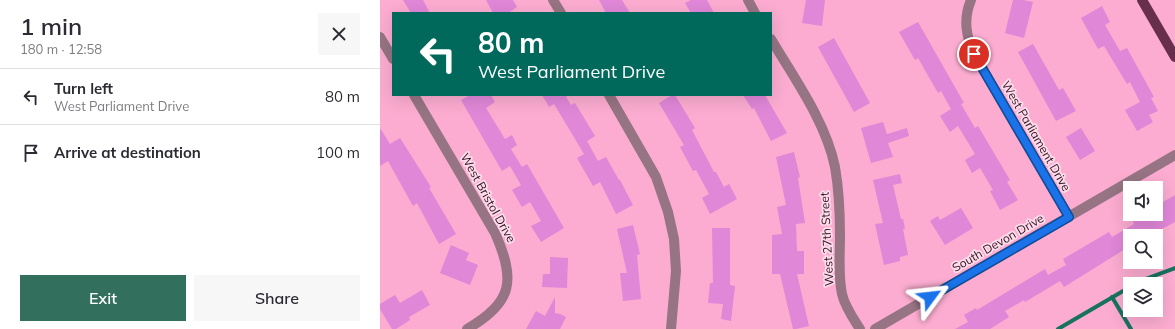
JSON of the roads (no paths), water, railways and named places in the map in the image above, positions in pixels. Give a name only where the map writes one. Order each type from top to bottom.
[{"type":"main road","points":[[1142,0],[1175,57]]},
{"type":"street","points":[[553,0],[560,12]]},
{"type":"street","points":[[748,0],[754,12]]},
{"type":"street","name":"West Parliament Drive","points":[[971,0],[966,14],[965,23],[969,42],[974,54],[1069,217]]},
{"type":"street","points":[[380,37],[392,57]]},
{"type":"street","name":"West 27th Street","points":[[772,41],[816,116],[831,151],[840,200],[840,260],[843,295],[847,307],[860,329]]},
{"type":"street","name":"West Bristol Drive","points":[[415,96],[495,233],[504,253],[508,282],[506,292],[501,302],[491,312],[467,329]]},
{"type":"street","points":[[609,96],[656,177],[668,212],[674,239],[676,271],[671,329]]},
{"type":"street","name":"South Devon Drive","points":[[875,329],[1175,155]]},
{"type":"waterway","points":[[1151,277],[1175,268]]},
{"type":"waterway","points":[[1058,329],[1123,291]]},
{"type":"waterway","points":[[1112,297],[1131,329]]}]
